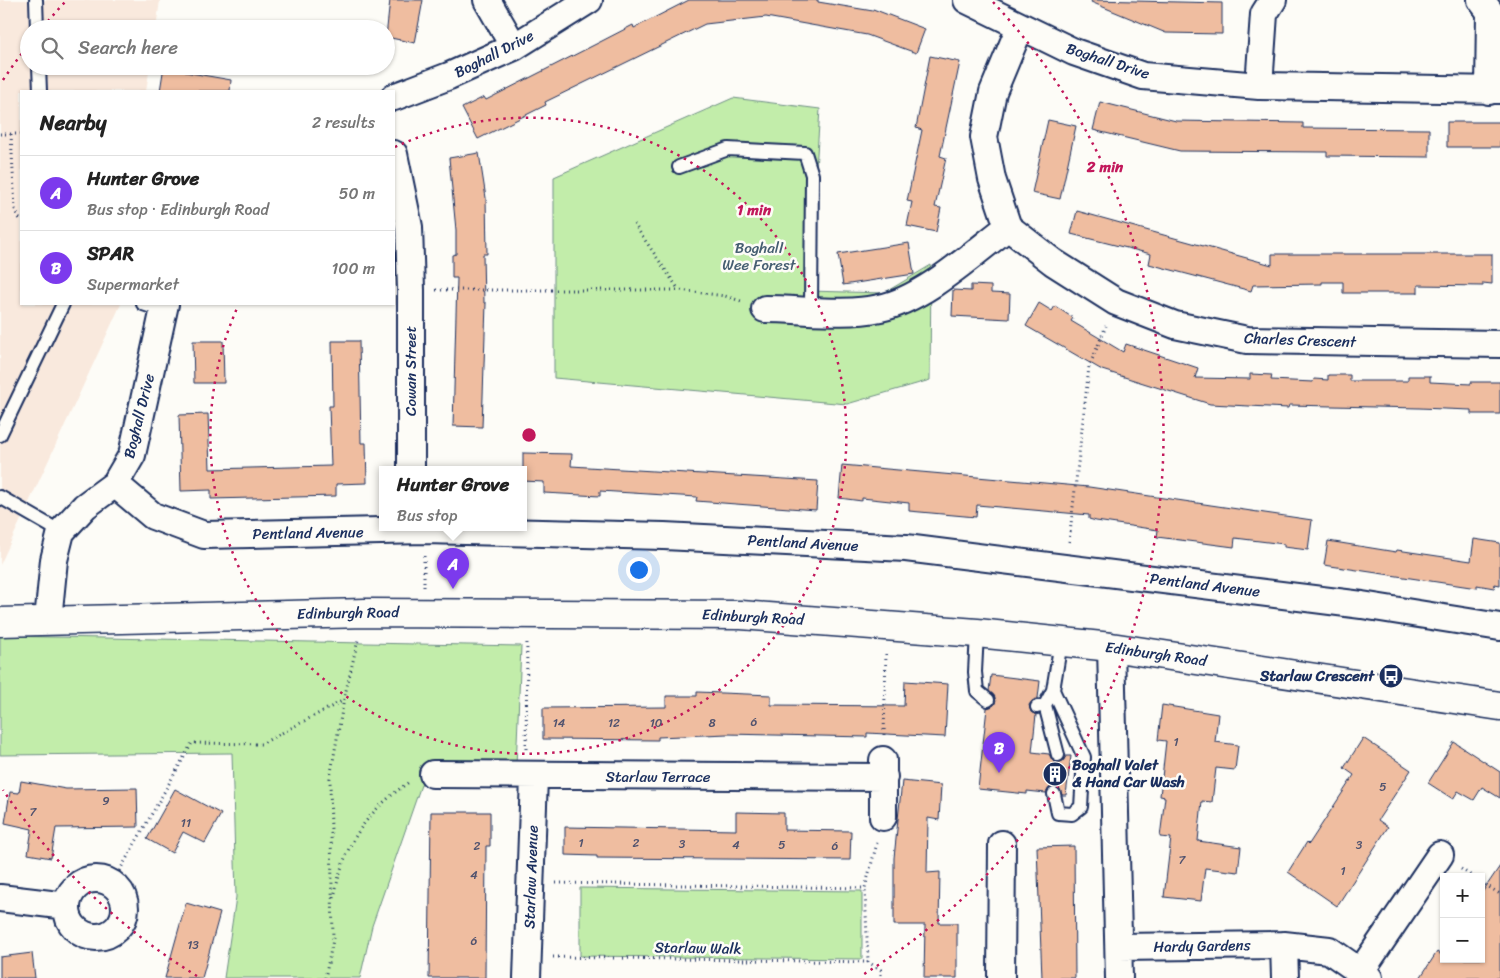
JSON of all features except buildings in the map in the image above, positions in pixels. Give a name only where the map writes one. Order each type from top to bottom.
[{"type":"main road","name":"Edinburgh Road","points":[[0,622],[423,612],[741,615],[886,625],[1111,647],[1500,706]]},
{"type":"street","points":[[487,0],[514,47]]},
{"type":"street","name":"Boghall Drive","points":[[395,97],[449,76],[514,47],[589,0]]},
{"type":"street","name":"Boghall Drive","points":[[967,0],[1074,52],[1144,76],[1259,86],[1494,90],[1490,12],[1481,0]]},
{"type":"street","points":[[1259,86],[1264,14],[1273,0]]},
{"type":"street","points":[[765,309],[851,312],[880,308],[906,299],[1008,228],[992,179],[984,137],[993,92],[1020,27]]},
{"type":"street","name":"Cowan Street","points":[[395,159],[409,227],[412,290],[411,466]]},
{"type":"street","name":"Charles Crescent","points":[[1008,228],[1053,262],[1116,302],[1175,325],[1247,340],[1500,344]]},
{"type":"street","name":"Boghall Drive","points":[[48,620],[54,560],[61,532],[85,506],[115,484],[132,455],[157,306]]},
{"type":"street","name":"Pentland Avenue","points":[[115,484],[153,516],[204,535],[379,530]]},
{"type":"street","name":"Pentland Avenue","points":[[483,531],[654,536],[906,548],[1362,605],[1500,627]]},
{"type":"street","points":[[1111,647],[1119,978]]},
{"type":"street","points":[[883,817],[884,768]]},
{"type":"street","name":"Starlaw Terrace","points":[[433,774],[530,776],[884,768]]},
{"type":"street","name":"Starlaw Avenue","points":[[527,968],[530,883],[530,776]]},
{"type":"street","points":[[1001,978],[1002,844]]},
{"type":"street","name":"Hardy Gardens","points":[[1119,947],[1284,945],[1330,950],[1365,975],[1440,855]]},
{"type":"street","points":[[103,880],[112,884],[119,890],[125,908],[124,917],[112,932],[95,937],[78,930],[72,924],[67,906],[75,888],[83,882],[103,880]]},
{"type":"street","points":[[0,898],[67,906]]},
{"type":"street","points":[[1284,945],[1285,978]]},
{"type":"lane","points":[[36,0],[37,20]]},
{"type":"lane","points":[[39,75],[40,90]]},
{"type":"lane","points":[[679,167],[728,149],[805,153],[812,174],[811,310]]},
{"type":"lane","points":[[1,429],[63,305]]},
{"type":"lane","points":[[0,497],[61,532]]},
{"type":"lane","points":[[977,633],[975,672],[977,691],[988,700]]},
{"type":"lane","points":[[1058,755],[1041,706],[1053,690],[1061,642]]},
{"type":"lane","points":[[1053,690],[1084,757],[1081,807],[1072,814],[1058,812],[1054,794]]},
{"type":"path","points":[[0,134],[20,134]]},
{"type":"path","points":[[12,134],[15,209],[20,220]]},
{"type":"path","points":[[634,224],[680,290]]},
{"type":"path","points":[[412,290],[680,290],[725,296],[765,309]]},
{"type":"path","points":[[1066,568],[1089,366],[1116,302]]},
{"type":"path","points":[[415,531],[423,612]]},
{"type":"path","points":[[528,612],[530,776]]},
{"type":"path","points":[[325,978],[333,940],[330,778],[344,700],[365,613]]},
{"type":"path","points":[[884,768],[886,625]]},
{"type":"path","points":[[112,884],[192,743],[261,744],[344,700]]},
{"type":"path","points":[[332,906],[344,856],[357,831],[391,795],[412,780],[433,774]]},
{"type":"path","points":[[881,978],[881,970],[868,962],[865,888],[883,817]]},
{"type":"path","points":[[530,883],[865,888]]},
{"type":"path","points":[[1485,885],[1500,894]]},
{"type":"path","name":"Starlaw Walk","points":[[527,968],[868,962]]},
{"type":"shaded area","points":[[0,0],[160,0],[157,20],[20,20],[20,75],[149,75],[146,90],[20,90],[20,305],[121,305],[0,565]]},
{"type":"green space","name":"Boghall Wee Forest","points":[[733,98],[820,109],[808,291],[884,293],[931,265],[930,380],[847,404],[554,378],[554,177]]},
{"type":"green space","points":[[0,636],[521,646],[516,767],[428,765],[372,926],[360,978],[224,978],[236,897],[232,753],[0,755]]},
{"type":"green space","points":[[580,888],[862,891],[862,959],[580,956]]},
{"type":"place","name":"Hunter Grove","points":[[453,589]]},
{"type":"place","name":"Starlaw Crescent","points":[[1391,676]]},
{"type":"place","name":"SPAR","points":[[999,773]]},
{"type":"place","name":"Boghall Valet & Hand Car Wash","points":[[1055,774]]}]
